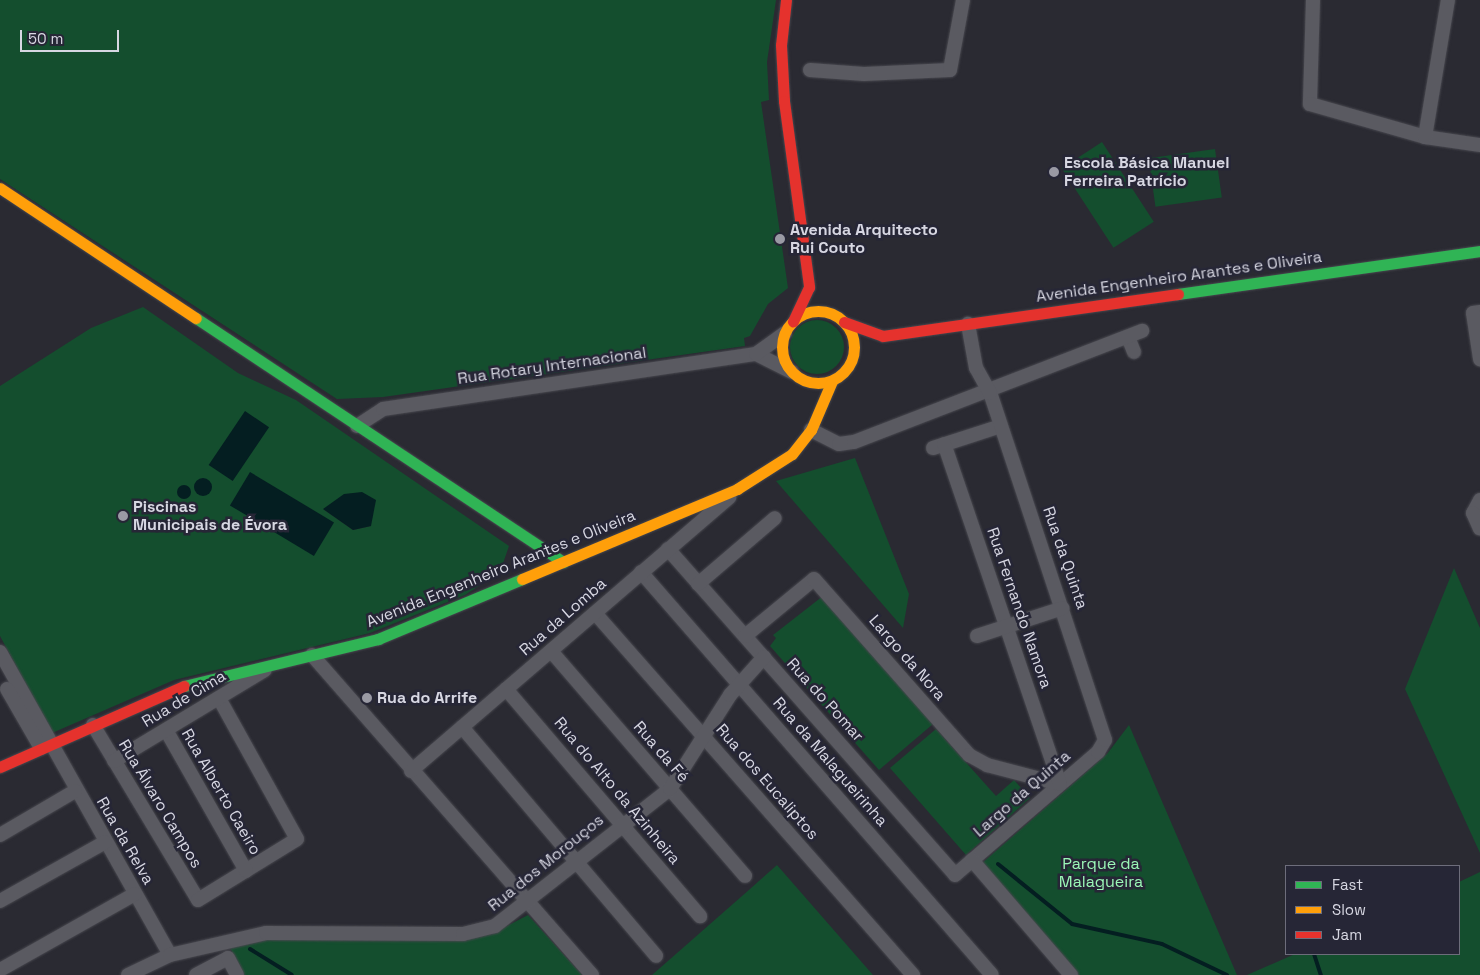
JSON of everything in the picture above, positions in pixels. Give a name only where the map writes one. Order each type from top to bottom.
[{"type":"street","points":[[786,0],[781,45],[784,101],[809,286],[833,314],[844,322],[853,341],[852,361]]},
{"type":"street","points":[[810,70],[864,74],[950,70],[964,0]]},
{"type":"street","points":[[1313,0],[1310,104],[1425,137],[1480,144]]},
{"type":"street","points":[[1425,137],[1448,0]]},
{"type":"street","points":[[0,188],[563,562]]},
{"type":"street","name":"Avenida Engenheiro Arantes e Oliveira","points":[[844,322],[882,336],[1480,251]]},
{"type":"street","points":[[809,286],[789,327],[784,354],[798,376],[818,416]]},
{"type":"street","points":[[789,327],[819,311],[833,314]]},
{"type":"street","points":[[1476,313],[1480,359]]},
{"type":"street","name":"Rua da Quinta","points":[[968,324],[976,368],[990,393],[1105,734]]},
{"type":"street","name":"Rua Rotary Internacional","points":[[357,426],[383,408],[756,354],[789,327]]},
{"type":"street","points":[[811,430],[846,444],[990,393],[1142,331]]},
{"type":"street","points":[[756,354],[798,376],[832,381],[882,336]]},
{"type":"street","points":[[1128,337],[1134,352]]},
{"type":"street","name":"Avenida Engenheiro Arantes e Oliveira","points":[[0,767],[174,688],[378,639],[738,489],[792,454],[811,430],[832,381]]},
{"type":"street","name":"Rua Fernando Namora","points":[[1001,426],[938,446],[1006,627],[1060,784]]},
{"type":"street","name":"Rua da Lomba","points":[[411,771],[738,489]]},
{"type":"street","points":[[1480,500],[1473,513],[1480,529]]},
{"type":"street","points":[[698,584],[775,518]]},
{"type":"street","name":"Rua do Pomar","points":[[668,549],[955,875]]},
{"type":"street","name":"Rua da Malagueirinha","points":[[641,572],[992,975]]},
{"type":"street","name":"Largo da Nora","points":[[745,636],[814,578],[969,755],[987,765],[1060,784]]},
{"type":"street","points":[[977,636],[1064,608]]},
{"type":"street","name":"Rua dos Eucaliptos","points":[[595,613],[913,975]]},
{"type":"street","name":"Rua da Fé","points":[[551,651],[745,876]]},
{"type":"street","name":"Rua da Relva","points":[[0,652],[8,688],[75,791],[170,955]]},
{"type":"street","points":[[312,655],[411,771],[592,975]]},
{"type":"street","name":"Rua dos Morouços","points":[[128,975],[170,955],[289,931],[477,933],[527,903],[575,861],[670,789],[739,684],[764,657]]},
{"type":"street","name":"Rua de Cima","points":[[114,761],[272,666]]},
{"type":"street","name":"Rua do Alto da Azinheira","points":[[506,689],[700,916]]},
{"type":"street","points":[[219,698],[297,839],[246,871]]},
{"type":"street","name":"Rua Álvaro Campos","points":[[93,725],[198,900],[246,871]]},
{"type":"street","points":[[462,727],[656,956]]},
{"type":"street","name":"Rua Alberto Caeiro","points":[[166,730],[246,871]]},
{"type":"street","name":"Largo da Quinta","points":[[955,875],[1098,752],[1105,734]]},
{"type":"street","points":[[0,835],[75,791]]},
{"type":"street","points":[[0,902],[105,842]]},
{"type":"street","points":[[972,860],[1071,975]]},
{"type":"street","points":[[0,970],[135,894]]},
{"type":"street","points":[[196,975],[228,958],[237,975]]},
{"type":"green space","points":[[0,0],[776,0],[767,62],[769,100],[761,102],[788,288],[768,304],[750,336],[744,338],[745,346],[383,397],[337,399],[0,179]]},
{"type":"green space","points":[[1102,142],[1154,222],[1113,248],[1062,168]]},
{"type":"green space","points":[[1215,149],[1222,198],[1155,207],[1149,158]]},
{"type":"green space","name":"Piscinas Municipais de Évora","points":[[143,307],[238,373],[296,400],[509,546],[500,572],[465,595],[370,633],[174,680],[52,733],[0,636],[0,386],[91,328]],"holes":[[[323,509],[371,526],[353,530]]]},
{"type":"green space","points":[[812,320],[822,320],[832,324],[840,332],[844,347],[840,362],[832,370],[822,374],[812,374],[802,370],[794,362],[790,352],[790,342],[794,332],[802,324]]},
{"type":"green space","points":[[855,458],[909,594],[903,628],[776,481]]},
{"type":"green space","points":[[1454,568],[1480,628],[1480,853],[1405,689]]},
{"type":"green space","points":[[823,596],[933,724],[879,770],[770,646],[776,638],[773,635]]},
{"type":"green space","name":"Parque da Malagueira","points":[[1129,725],[1237,975],[1076,975],[981,864],[1107,754]]},
{"type":"green space","points":[[936,729],[996,796],[1014,780],[1030,798],[966,855],[890,768]]},
{"type":"green space","points":[[777,865],[873,975],[652,975],[750,889]]},
{"type":"green space","points":[[1480,872],[1480,975],[1247,975],[1293,955],[1460,955],[1460,882]]},
{"type":"green space","points":[[528,915],[582,975],[244,975],[229,946],[260,939],[467,939],[492,934]]},
{"type":"shaded area","points":[[245,411],[269,427],[233,481],[209,465]]},
{"type":"shaded area","points":[[250,472],[334,522],[314,556],[230,505]]},
{"type":"shaded area","points":[[203,478],[209,481],[212,487],[209,493],[203,496],[197,493],[194,487],[197,481]]},
{"type":"shaded area","points":[[184,485],[189,487],[191,492],[189,497],[184,499],[179,497],[177,492],[179,487]]},
{"type":"shaded area","points":[[362,492],[376,500],[371,526],[353,530],[323,509],[344,494]]},
{"type":"waterway","points":[[998,864],[1072,924],[1162,944],[1227,975]]},
{"type":"waterway","points":[[250,949],[292,975]]},
{"type":"waterway","points":[[1314,955],[1321,975]]},
{"type":"traffic: fast","points":[[1178,294],[1480,251]]},
{"type":"traffic: fast","points":[[196,318],[563,562]]},
{"type":"traffic: fast","points":[[184,686],[378,639],[522,579]]},
{"type":"traffic: slow","points":[[0,188],[196,318]]},
{"type":"traffic: slow","points":[[818,311],[838,317],[848,327],[854,347],[848,367],[838,377],[818,383],[798,377],[788,367],[782,347],[788,327],[798,317],[818,311]]},
{"type":"traffic: slow","points":[[522,579],[737,489],[792,454],[811,430],[832,381]]},
{"type":"traffic: jam","points":[[786,0],[781,45],[784,101],[809,287],[793,321]]},
{"type":"traffic: jam","points":[[844,322],[883,336],[1178,294]]},
{"type":"traffic: jam","points":[[0,767],[184,686]]},
{"type":"place","name":"Escola Básica Manuel Ferreira Patrício","points":[[1054,172]]},
{"type":"place","name":"Avenida Arquitecto Rui Couto","points":[[780,239]]},
{"type":"place","name":"Piscinas Municipais de Évora","points":[[123,516]]},
{"type":"place","name":"Rua do Arrife","points":[[367,698]]}]
